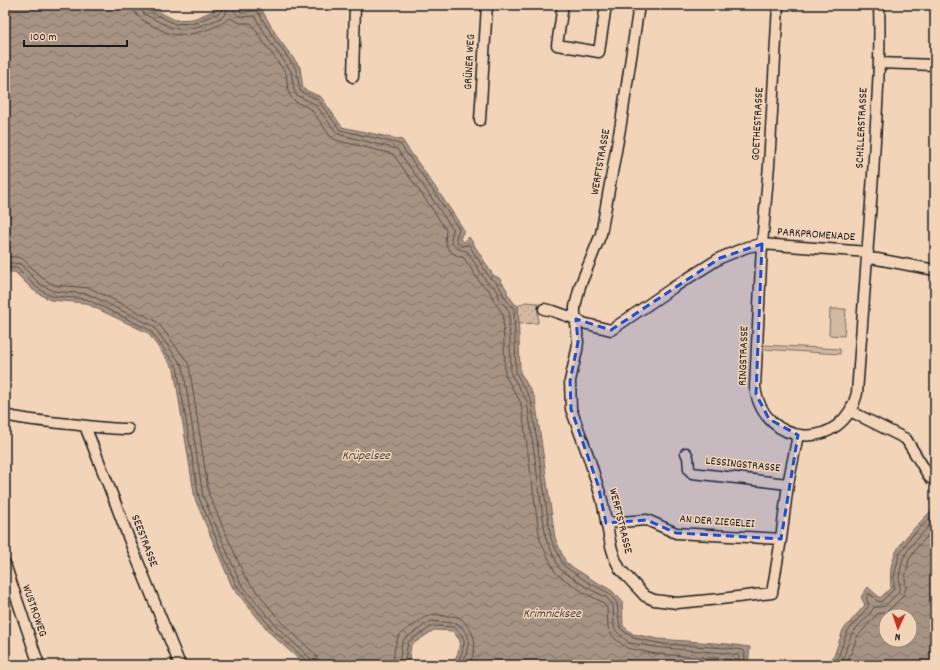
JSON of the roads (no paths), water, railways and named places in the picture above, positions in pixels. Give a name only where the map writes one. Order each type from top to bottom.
[{"type":"street","points":[[353,77],[356,5]]},
{"type":"street","name":"GRÜNER WEG","points":[[480,120],[487,5]]},
{"type":"street","points":[[563,5],[557,45],[600,52],[606,5]]},
{"type":"street","name":"WERFTSTRASSE","points":[[639,5],[603,225],[598,243],[580,286],[575,307],[574,314],[576,319],[578,342],[570,381],[571,409],[598,485],[614,559],[628,579],[645,596],[654,600],[676,603],[772,593]]},
{"type":"street","name":"GOETHESTRASSE","points":[[762,244],[778,5]]},
{"type":"street","name":"SCHILLERSTRASSE","points":[[868,255],[876,137],[879,63],[879,5]]},
{"type":"street","points":[[879,63],[935,65]]},
{"type":"street","points":[[544,309],[576,319],[583,323],[611,330],[720,258],[747,247],[762,244]]},
{"type":"street","name":"PARKPROMENADE","points":[[762,244],[868,255],[877,259],[935,270]]},
{"type":"street","name":"RINGSTRASSE","points":[[762,244],[755,376],[756,394],[761,408],[769,419],[779,427],[792,434],[798,435],[811,435],[828,430],[839,424],[848,415],[855,400],[857,393],[868,255]]},
{"type":"street","points":[[850,411],[906,439],[930,478]]},
{"type":"street","points":[[5,415],[31,420],[115,429],[128,429]]},
{"type":"street","name":"SEESTRASSE","points":[[86,426],[132,547],[180,665]]},
{"type":"street","name":"LESSINGSTRASSE","points":[[772,593],[781,540],[788,484],[798,435]]},
{"type":"street","name":"LESSINGSTRASSE","points":[[686,453],[688,457],[688,469],[692,473],[788,484]]},
{"type":"street","name":"AN DER ZIEGELEI","points":[[606,523],[647,520],[676,533],[781,540]]},
{"type":"street","name":"WUSTROWEG","points":[[5,564],[39,665]]},
{"type":"water","name":"Krüpelsee","points":[[5,5],[146,5],[175,20],[193,19],[218,9],[217,5],[241,5],[242,8],[260,7],[278,38],[300,67],[303,89],[321,97],[342,127],[402,140],[464,230],[460,239],[464,242],[469,237],[493,275],[499,278],[507,290],[507,293],[518,306],[520,372],[535,398],[555,538],[566,563],[611,590],[622,601],[623,626],[633,634],[658,639],[750,647],[748,665],[452,665],[458,653],[460,641],[453,631],[434,630],[411,645],[408,665],[305,665],[271,634],[231,584],[195,499],[174,369],[148,333],[85,303],[50,300],[33,290],[15,272],[5,272]]},
{"type":"water","points":[[935,507],[935,665],[827,665],[834,656],[843,630],[865,605],[861,597],[868,587],[880,598],[891,588],[890,580],[892,562],[898,548]]},
{"type":"water label","name":"Krimnicksee","points":[[552,614]]}]
